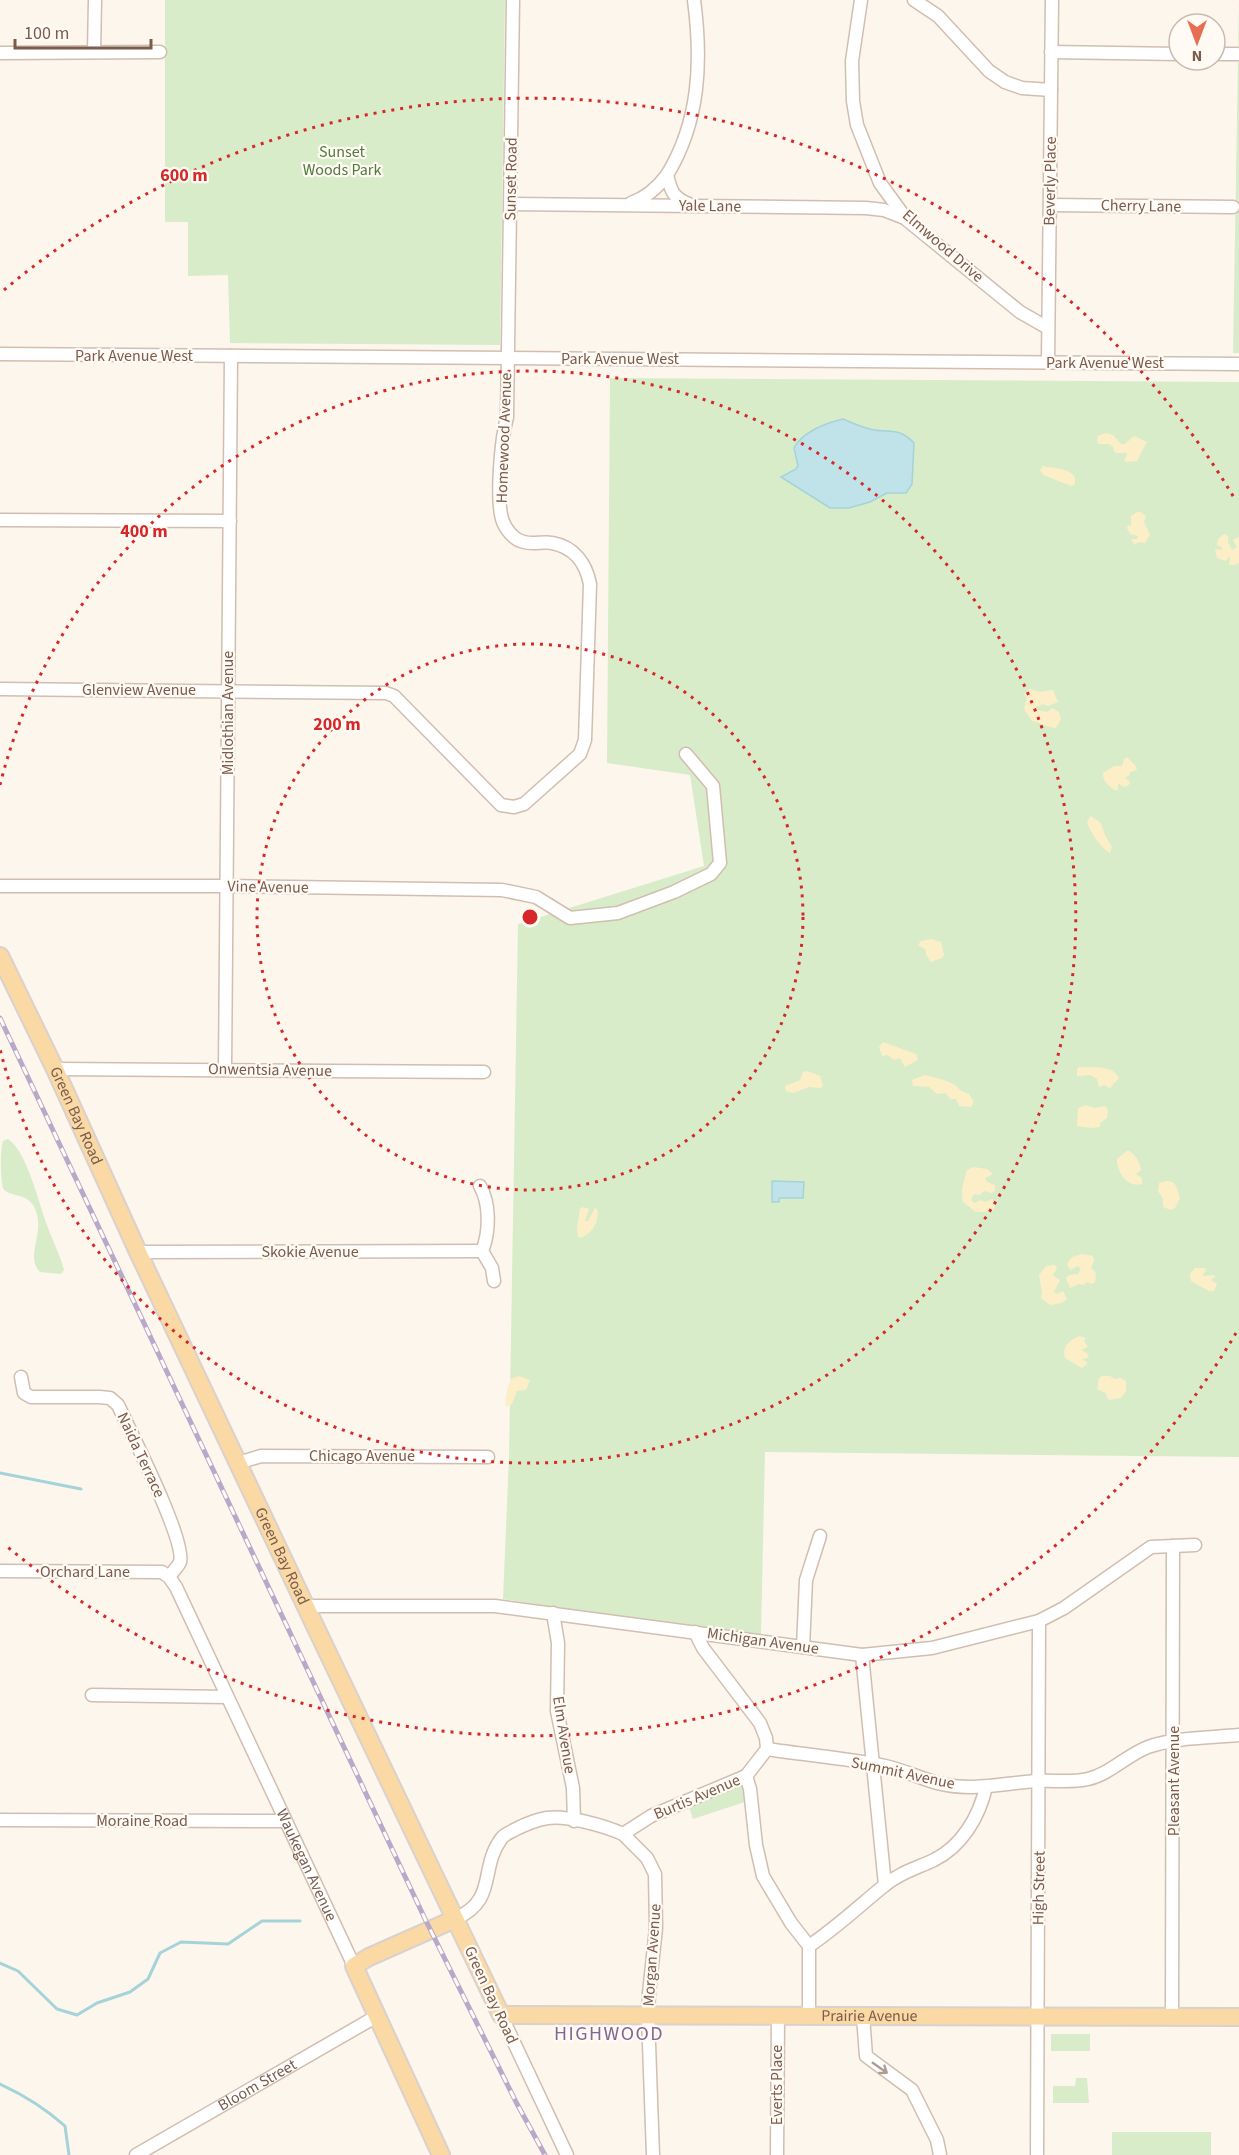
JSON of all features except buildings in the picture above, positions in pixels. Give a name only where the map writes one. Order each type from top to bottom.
[{"type":"main road","name":"Green Bay Road","points":[[0,957],[501,2015]]},
{"type":"main road","points":[[354,1966],[369,1957],[455,1919]]},
{"type":"main road","points":[[369,1957],[369,1979],[374,2011]]},
{"type":"main road","name":"Waukegan Avenue","points":[[354,1966],[441,2155]]},
{"type":"main road","name":"Prairie Avenue","points":[[501,2015],[1239,2017]]},
{"type":"street","points":[[94,0],[94,52]]},
{"type":"street","name":"Sunset Road","points":[[508,358],[513,0]]},
{"type":"street","points":[[627,204],[638,201],[660,185],[683,146],[696,97],[699,46],[694,0]]},
{"type":"street","name":"Elmwood Drive","points":[[861,0],[852,61],[853,101],[857,125],[880,183],[907,220],[1020,312],[1048,328]]},
{"type":"street","points":[[914,0],[938,16],[989,71],[1005,82],[1022,88],[1051,90]]},
{"type":"street","name":"Beverly Place","points":[[1048,362],[1052,0]]},
{"type":"street","points":[[0,53],[160,52]]},
{"type":"street","points":[[1052,52],[1167,54]]},
{"type":"street","points":[[1227,54],[1237,54]]},
{"type":"street","points":[[667,175],[677,200],[692,206]]},
{"type":"street","name":"Yale Lane","points":[[511,204],[866,207],[895,214],[907,220]]},
{"type":"street","name":"Cherry Lane","points":[[1050,205],[1233,207]]},
{"type":"street","name":"Park Avenue West","points":[[0,354],[1239,364]]},
{"type":"street","name":"Midlothian Avenue","points":[[225,1069],[231,356]]},
{"type":"street","name":"Homewood Avenue","points":[[386,693],[394,696],[501,805],[514,807],[524,804],[580,754],[585,740],[590,584],[587,568],[569,548],[552,543],[523,542],[508,531],[502,520],[500,500],[502,438],[507,417],[508,358]]},
{"type":"street","points":[[0,520],[230,521]]},
{"type":"street","name":"Glenview Avenue","points":[[0,689],[386,693]]},
{"type":"street","name":"Vine Avenue","points":[[0,886],[227,886],[502,890],[536,897],[570,918],[618,913],[658,899],[701,879],[711,874],[720,863],[713,786],[686,754]]},
{"type":"street","name":"Onwentsia Avenue","points":[[55,1070],[484,1072]]},
{"type":"street","points":[[480,1186],[486,1196],[487,1233],[482,1251],[492,1268],[494,1281]]},
{"type":"street","name":"Skokie Avenue","points":[[138,1252],[482,1251]]},
{"type":"street","name":"Naida Terrace","points":[[21,1377],[24,1393],[31,1397],[110,1398],[118,1405],[159,1492],[178,1542],[180,1563],[169,1577]]},
{"type":"street","name":"Chicago Avenue","points":[[238,1463],[261,1456],[488,1457]]},
{"type":"street","points":[[803,1647],[806,1580],[820,1536]]},
{"type":"street","name":"Michigan Avenue","points":[[306,1606],[495,1606],[862,1654],[932,1648],[1039,1621],[1064,1608],[1151,1547],[1195,1545]]},
{"type":"street","name":"Pleasant Avenue","points":[[1172,2017],[1173,1546]]},
{"type":"street","name":"Orchard Lane","points":[[0,1571],[162,1572],[169,1577]]},
{"type":"street","name":"Waukegan Avenue","points":[[169,1577],[176,1587],[354,1966]]},
{"type":"street","name":"Elm Avenue","points":[[553,1613],[558,1643],[557,1711],[573,1788],[574,1821]]},
{"type":"street","name":"High Street","points":[[1037,2155],[1039,1621]]},
{"type":"street","points":[[695,1632],[703,1648],[760,1723],[766,1738],[767,1749],[746,1776]]},
{"type":"street","points":[[862,1654],[885,1885]]},
{"type":"street","points":[[92,1695],[227,1697]]},
{"type":"street","name":"Summit Avenue","points":[[767,1749],[873,1764],[907,1771],[938,1783],[986,1787],[1040,1781],[1089,1779],[1104,1773],[1132,1754],[1149,1747],[1174,1741],[1239,1735]]},
{"type":"street","name":"Burtis Avenue","points":[[624,1834],[651,1816],[746,1776],[763,1876],[791,1923],[809,1946]]},
{"type":"street","points":[[809,2016],[809,1946],[885,1885],[909,1870],[935,1860],[949,1850],[962,1838],[974,1821],[986,1787]]},
{"type":"street","points":[[455,1919],[469,1913],[477,1906],[501,1838],[526,1824],[546,1818],[574,1821],[624,1834]]},
{"type":"street","name":"Moraine Road","points":[[0,1820],[285,1821]]},
{"type":"street","name":"Morgan Avenue","points":[[624,1834],[647,1858],[655,1874],[656,1928],[648,1993],[653,2155]]},
{"type":"street","name":"Bloom Street","points":[[144,2153],[374,2011]]},
{"type":"street","name":"Green Bay Road","points":[[501,2015],[567,2155]]},
{"type":"street","name":"Everts Place","points":[[777,2155],[778,2016]]},
{"type":"street","points":[[863,2016],[866,2056],[915,2094],[937,2140],[940,2155]]},
{"type":"green space","name":"Sunset Woods Park","points":[[165,0],[505,0],[500,345],[230,343],[228,275],[188,276],[188,222],[165,222]]},
{"type":"green space","points":[[1239,0],[1239,353],[1233,353]]},
{"type":"green space","points":[[610,378],[1239,382],[1239,1457],[765,1452],[761,1635],[503,1599],[509,1457],[518,924],[704,866],[690,775],[607,763]]},
{"type":"green space","points":[[8,1139],[15,1145],[27,1166],[64,1270],[61,1274],[40,1272],[34,1258],[38,1229],[37,1213],[30,1201],[4,1190],[1,1151],[3,1141]]},
{"type":"green space","points":[[738,1785],[744,1787],[748,1801],[693,1819],[688,1804]]},
{"type":"green space","points":[[1051,2034],[1090,2034],[1090,2051],[1051,2051]]},
{"type":"green space","points":[[1076,2078],[1087,2078],[1089,2103],[1053,2103],[1053,2086],[1075,2086]]},
{"type":"green space","points":[[1112,2132],[1211,2132],[1211,2155],[1112,2155]]},
{"type":"sand","points":[[1106,433],[1113,435],[1121,444],[1125,444],[1134,436],[1147,442],[1137,461],[1126,462],[1124,460],[1126,453],[1115,453],[1109,444],[1097,442],[1098,436]]},
{"type":"sand","points":[[1043,466],[1068,471],[1075,477],[1075,484],[1071,486],[1043,475],[1040,470]]},
{"type":"sand","points":[[1137,512],[1146,516],[1144,522],[1150,535],[1145,543],[1139,542],[1134,545],[1131,539],[1137,539],[1138,536],[1130,534],[1127,528],[1128,525],[1131,526],[1131,516]]},
{"type":"sand","points":[[1224,534],[1228,536],[1232,550],[1237,547],[1233,540],[1239,537],[1239,563],[1235,565],[1229,565],[1230,556],[1225,561],[1217,558],[1215,549],[1223,548],[1217,545],[1218,539]]},
{"type":"sand","points":[[1030,689],[1040,692],[1053,690],[1058,702],[1036,707],[1037,710],[1047,712],[1052,708],[1059,712],[1061,719],[1056,728],[1032,721],[1024,709],[1027,698],[1024,694]]},
{"type":"sand","points":[[1127,757],[1137,770],[1125,777],[1130,782],[1128,786],[1123,787],[1118,783],[1118,790],[1115,790],[1106,783],[1103,773],[1114,766],[1122,766]]},
{"type":"sand","points":[[1091,816],[1101,823],[1112,847],[1110,853],[1090,830],[1087,821]]},
{"type":"sand","points":[[931,939],[941,942],[944,955],[931,962],[926,955],[926,950],[918,945],[921,941]]},
{"type":"sand","points":[[883,1042],[916,1054],[918,1060],[905,1067],[900,1058],[894,1060],[888,1055],[882,1056],[879,1047]]},
{"type":"sand","points":[[1079,1067],[1107,1069],[1119,1078],[1110,1088],[1104,1085],[1099,1087],[1097,1079],[1090,1075],[1077,1076]]},
{"type":"sand","points":[[807,1071],[820,1076],[823,1085],[821,1088],[809,1087],[793,1093],[786,1091],[785,1086],[800,1080],[803,1072]]},
{"type":"sand","points":[[925,1075],[951,1083],[969,1094],[974,1102],[971,1107],[959,1106],[956,1099],[950,1099],[946,1093],[937,1094],[929,1087],[913,1086],[912,1080]]},
{"type":"sand","points":[[1086,1105],[1094,1108],[1105,1106],[1108,1109],[1107,1118],[1100,1123],[1100,1127],[1077,1126],[1078,1108]]},
{"type":"sand","points":[[1128,1150],[1140,1164],[1141,1170],[1136,1174],[1142,1178],[1142,1184],[1136,1185],[1127,1181],[1119,1169],[1117,1159]]},
{"type":"sand","points":[[973,1167],[987,1169],[993,1174],[985,1178],[987,1182],[995,1185],[995,1191],[991,1193],[984,1191],[980,1195],[974,1194],[971,1200],[975,1203],[992,1199],[996,1204],[992,1212],[976,1212],[963,1202],[962,1190],[967,1170]]},
{"type":"sand","points":[[1166,1181],[1175,1184],[1180,1198],[1175,1208],[1171,1210],[1163,1207],[1163,1199],[1158,1191],[1159,1183]]},
{"type":"sand","points":[[583,1207],[589,1209],[585,1221],[588,1221],[595,1208],[598,1214],[591,1231],[579,1238],[578,1224],[580,1209]]},
{"type":"sand","points":[[1082,1254],[1093,1256],[1094,1261],[1091,1268],[1096,1273],[1095,1282],[1092,1284],[1087,1282],[1070,1288],[1066,1278],[1069,1275],[1078,1274],[1081,1269],[1078,1266],[1070,1270],[1067,1264],[1072,1257]]},
{"type":"sand","points":[[1055,1265],[1057,1268],[1053,1275],[1060,1280],[1054,1292],[1057,1294],[1063,1291],[1067,1299],[1062,1303],[1050,1305],[1041,1298],[1039,1275],[1046,1266]]},
{"type":"sand","points":[[1195,1268],[1205,1268],[1206,1271],[1202,1275],[1204,1276],[1214,1275],[1215,1277],[1211,1280],[1217,1284],[1214,1291],[1209,1291],[1191,1281],[1190,1274]]},
{"type":"sand","points":[[1079,1336],[1086,1338],[1084,1341],[1088,1347],[1081,1350],[1087,1353],[1089,1358],[1082,1359],[1088,1363],[1082,1368],[1065,1358],[1064,1354],[1067,1344]]},
{"type":"sand","points":[[519,1376],[530,1380],[526,1390],[517,1391],[512,1404],[506,1407],[511,1379]]},
{"type":"sand","points":[[1102,1376],[1121,1378],[1126,1381],[1126,1391],[1121,1398],[1110,1400],[1106,1393],[1097,1389],[1099,1378]]},
{"type":"water","points":[[843,419],[870,429],[898,432],[914,443],[912,484],[906,493],[887,493],[870,502],[849,508],[830,508],[781,477],[798,466],[794,448],[803,437],[822,426]]},
{"type":"water","points":[[772,1181],[804,1182],[803,1198],[779,1198],[779,1202],[772,1202]]},
{"type":"waterway","points":[[0,1473],[81,1489]]},
{"type":"waterway","points":[[0,1963],[18,1971],[57,2009],[77,2015],[97,2003],[130,1992],[148,1979],[160,1953],[181,1942],[228,1944],[262,1921],[300,1921]]},
{"type":"waterway","points":[[0,2084],[34,2102],[65,2126],[69,2155]]},
{"type":"railway","points":[[0,1018],[426,1921],[516,2102],[545,2155]]},
{"type":"district","name":"HIGHWOOD","points":[[609,2034]]}]
